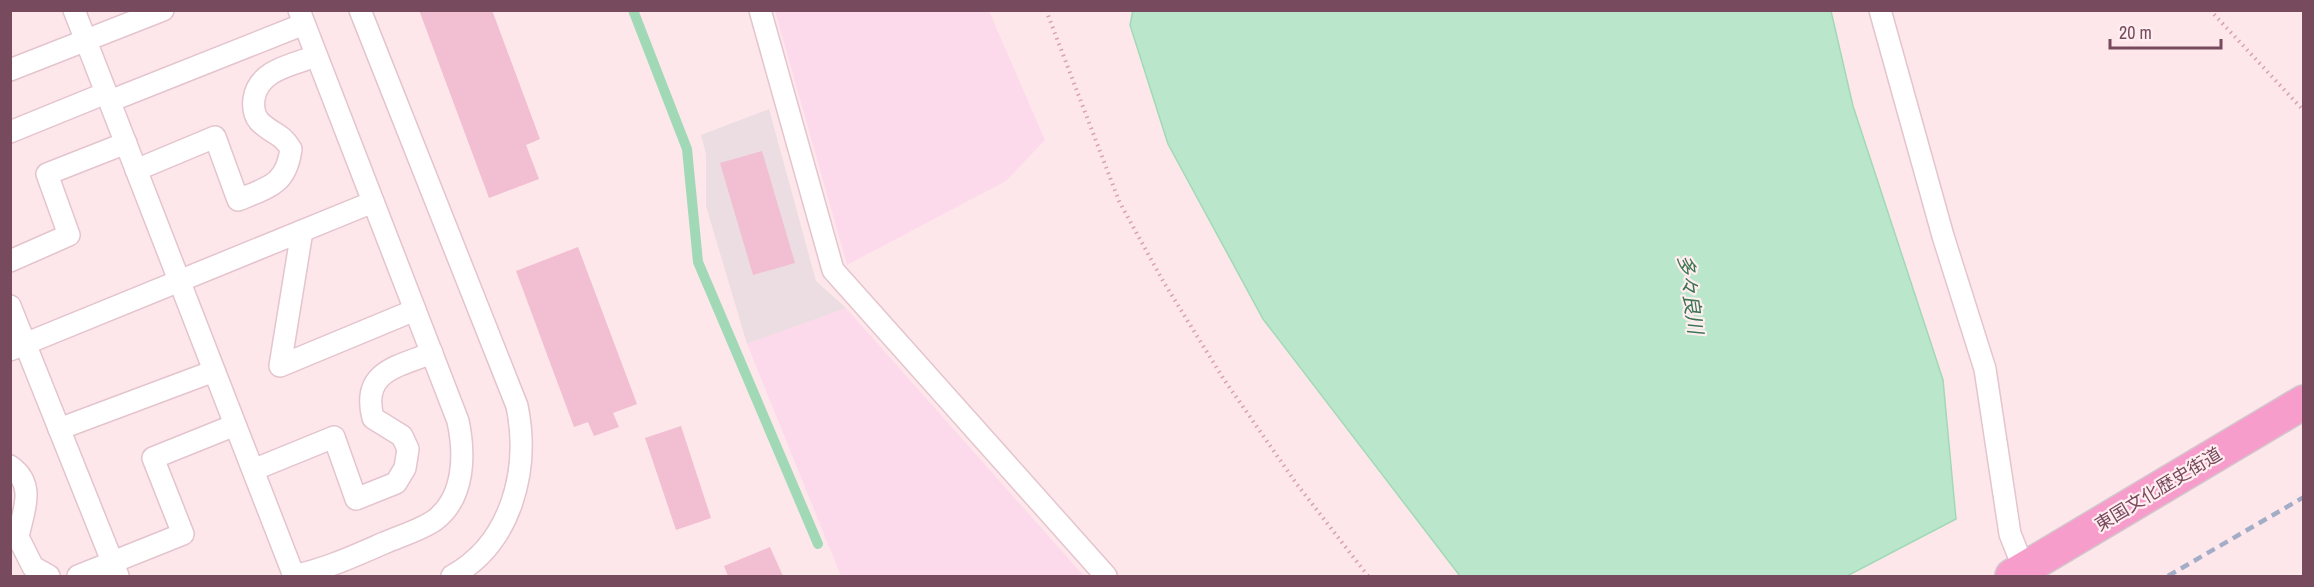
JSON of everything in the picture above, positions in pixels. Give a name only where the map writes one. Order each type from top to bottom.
[{"type":"highway","name":"東国文化歴史街道","points":[[2018,573],[2304,402]]},
{"type":"lane","points":[[10,132],[108,97],[301,17],[458,421],[464,451],[461,477],[451,500],[435,519],[328,573],[294,576],[179,281],[126,143],[108,97],[86,41],[74,10]]},
{"type":"lane","points":[[10,70],[163,10]]},
{"type":"lane","points":[[360,10],[517,406],[522,431],[522,462],[506,520],[489,544],[461,571],[452,576]]},
{"type":"lane","points":[[760,10],[833,270],[1107,576]]},
{"type":"lane","points":[[1880,10],[1942,236],[1985,369],[2018,573]]},
{"type":"lane","points":[[136,170],[215,137],[238,200],[274,185],[285,174],[291,149],[284,137],[258,120],[253,108],[255,90],[265,76],[316,56]]},
{"type":"lane","points":[[10,261],[69,235],[47,174],[126,143]]},
{"type":"lane","points":[[18,347],[373,202]]},
{"type":"lane","points":[[302,231],[280,366],[415,310]]},
{"type":"lane","points":[[10,306],[18,347],[59,429],[115,569]]},
{"type":"lane","points":[[253,470],[334,437],[356,499],[396,483],[405,468],[408,449],[402,436],[373,418],[369,404],[372,386],[383,372],[432,353]]},
{"type":"lane","points":[[59,429],[214,371]]},
{"type":"lane","points":[[78,576],[115,569],[183,534],[153,458],[235,424]]},
{"type":"lane","points":[[10,466],[18,471],[27,487],[27,506],[18,537],[33,567],[49,576]]},
{"type":"path","points":[[1046,10],[1119,201],[1163,281],[1223,378],[1296,483],[1368,576]]},
{"type":"path","points":[[2210,10],[2303,108]]},
{"type":"shaded area","points":[[775,11],[989,11],[1045,140],[1006,181],[847,265]]},
{"type":"shaded area","points":[[769,109],[816,281],[846,308],[747,344],[706,206],[706,154],[701,135]]},
{"type":"shaded area","points":[[846,308],[1084,576],[841,576],[747,344]]},
{"type":"water","name":"多々良川","points":[[1133,10],[1831,11],[1853,106],[1943,380],[1956,519],[1847,576],[1460,576],[1263,319],[1168,144],[1130,25]]},
{"type":"building","points":[[419,10],[492,10],[540,139],[526,145],[539,179],[489,198]]},
{"type":"building","points":[[762,151],[795,263],[753,275],[720,163]]},
{"type":"building","points":[[578,247],[637,404],[613,413],[619,427],[594,436],[588,422],[574,427],[516,271]]},
{"type":"building","points":[[681,426],[711,518],[676,530],[645,438]]},
{"type":"building","points":[[770,547],[783,576],[728,576],[724,566]]},
{"type":"waterway","points":[[633,10],[687,149],[698,262],[818,544]]},
{"type":"railway","points":[[2168,576],[2304,497]]}]
